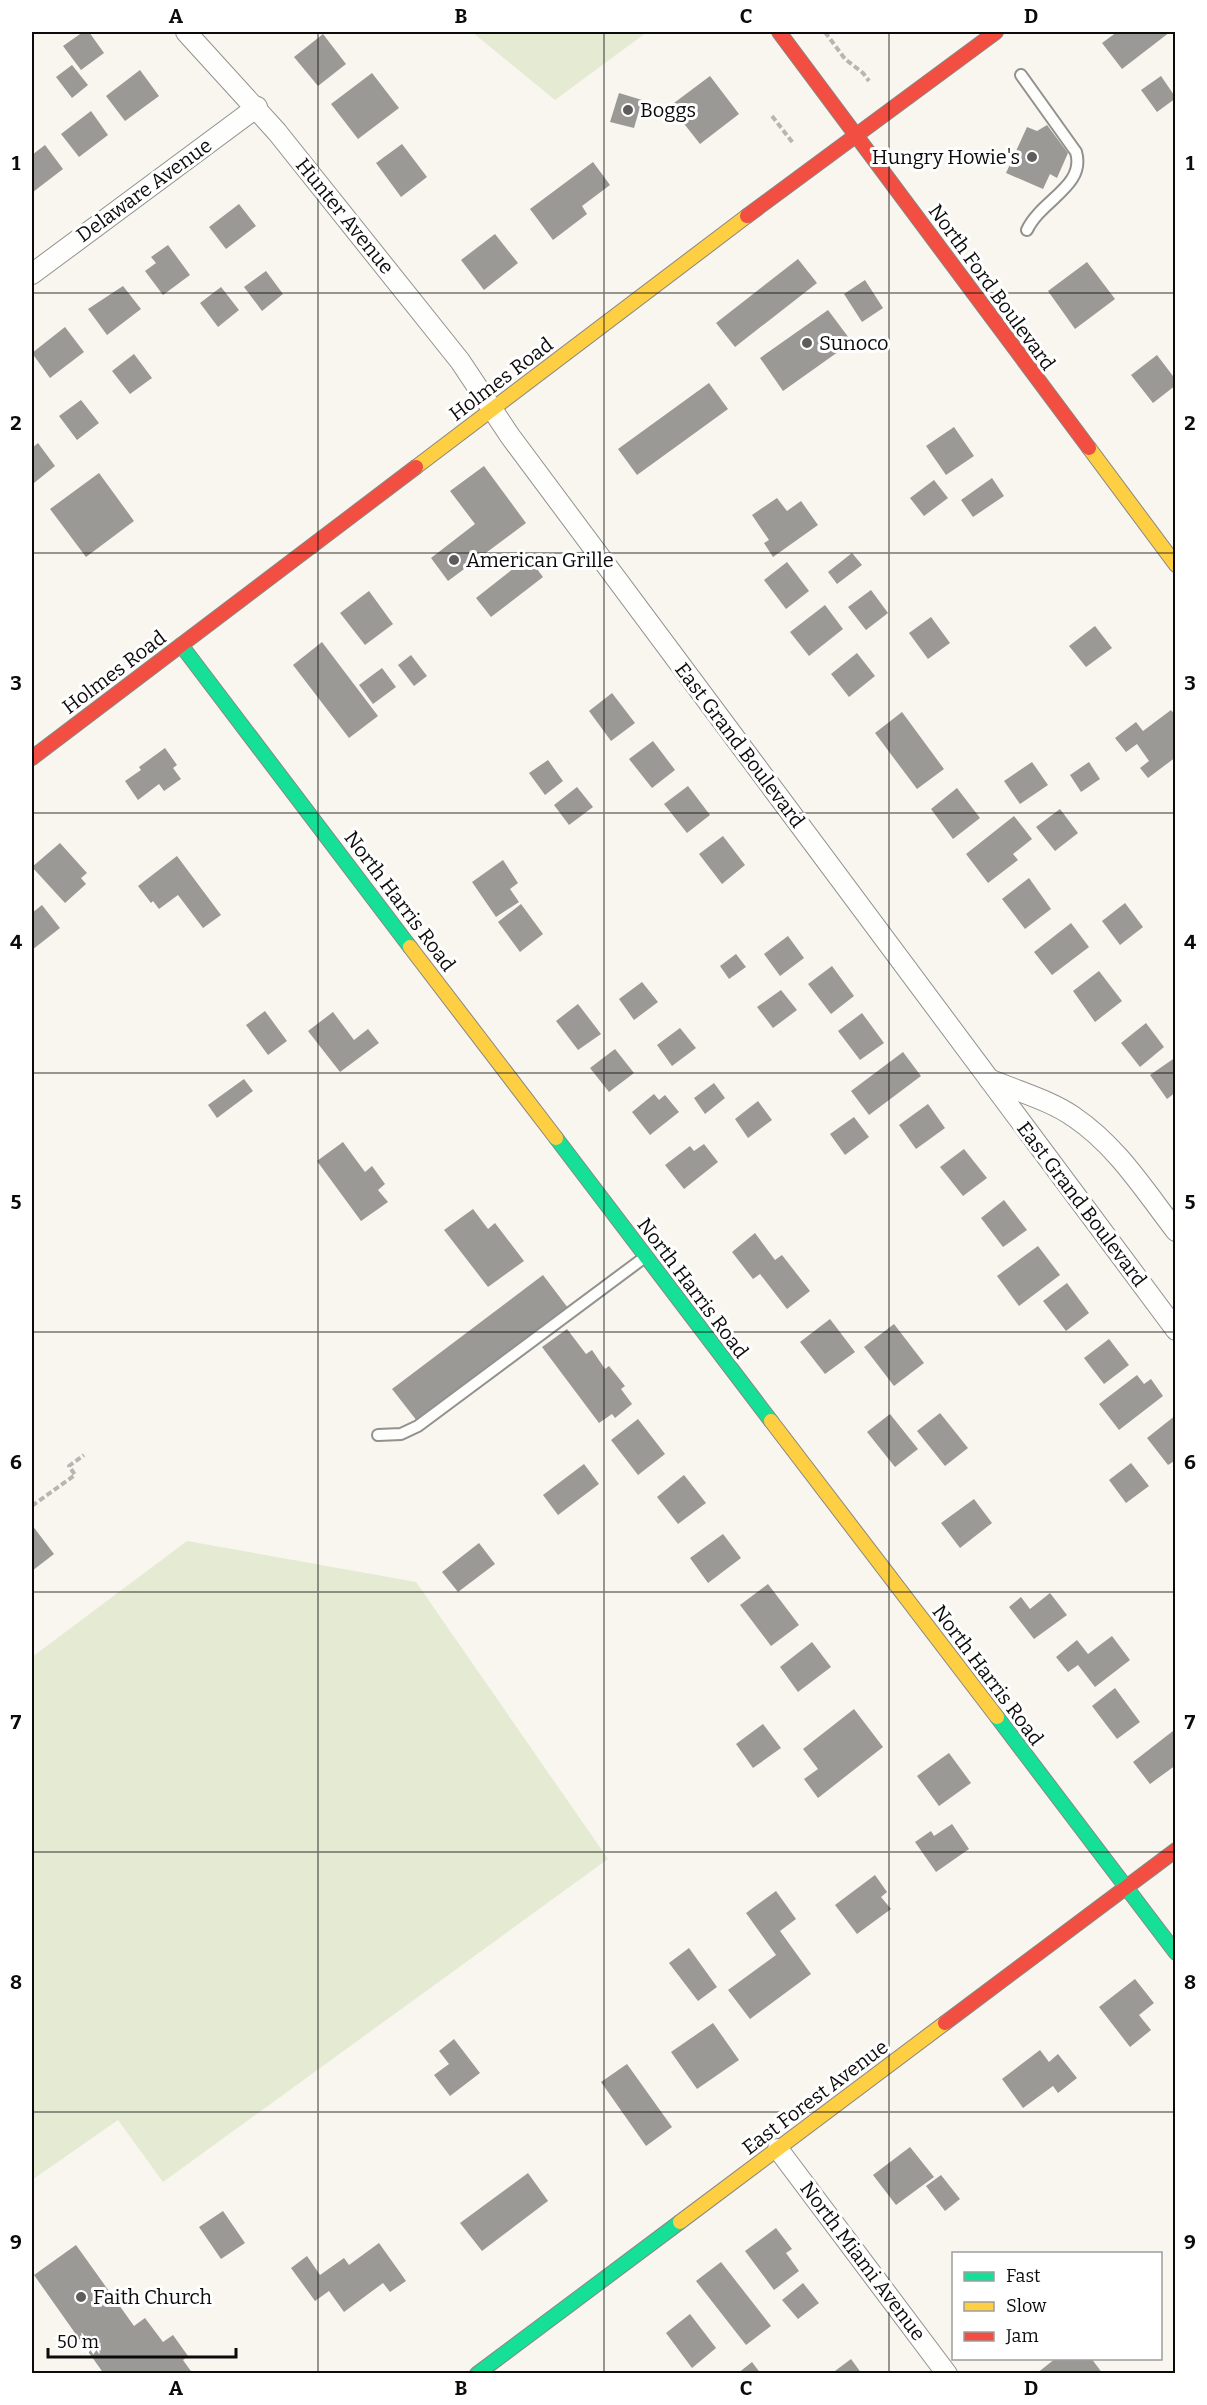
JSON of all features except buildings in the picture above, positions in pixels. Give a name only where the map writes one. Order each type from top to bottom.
[{"type":"street","name":"Hunter Avenue","points":[[186,32],[257,107],[460,361],[492,410]]},
{"type":"street","name":"North Ford Boulevard","points":[[779,32],[1176,565]]},
{"type":"street","name":"Holmes Road","points":[[32,758],[996,32]]},
{"type":"street","name":"Delaware Avenue","points":[[32,274],[257,107]]},
{"type":"street","name":"East Grand Boulevard","points":[[492,410],[1176,1330]]},
{"type":"street","name":"North Harris Road","points":[[181,645],[1176,1953]]},
{"type":"street","name":"East Grand Boulevard","points":[[988,1079],[1072,1115],[1095,1133],[1113,1149],[1176,1231]]},
{"type":"street","name":"East Forest Avenue","points":[[489,2370],[1176,1850]]},
{"type":"street","name":"North Miami Avenue","points":[[778,2149],[947,2373]]},
{"type":"lane","points":[[1021,75],[1076,152],[1078,159],[1078,168],[1068,186],[1043,206],[1026,231]]},
{"type":"lane","points":[[378,1435],[400,1434],[418,1426],[645,1257]]},
{"type":"path","points":[[825,32],[845,59],[870,81]]},
{"type":"path","points":[[772,116],[793,143]]},
{"type":"path","points":[[32,1506],[62,1482],[75,1475],[69,1466],[84,1455]]},
{"type":"green space","points":[[472,32],[647,32],[555,100]]},
{"type":"green space","points":[[187,1541],[416,1582],[608,1859],[163,2182],[118,2120],[32,2180],[32,1657]]},
{"type":"traffic: fast","points":[[181,645],[410,947]]},
{"type":"traffic: fast","points":[[556,1138],[771,1421]]},
{"type":"traffic: fast","points":[[997,1717],[1176,1953]]},
{"type":"traffic: fast","points":[[477,2374],[680,2222]]},
{"type":"traffic: slow","points":[[416,467],[747,216]]},
{"type":"traffic: slow","points":[[1089,448],[1176,565]]},
{"type":"traffic: slow","points":[[410,947],[556,1138]]},
{"type":"traffic: slow","points":[[771,1421],[997,1717]]},
{"type":"traffic: slow","points":[[680,2222],[945,2023]]},
{"type":"traffic: jam","points":[[779,32],[1089,448]]},
{"type":"traffic: jam","points":[[747,216],[996,32]]},
{"type":"traffic: jam","points":[[32,758],[416,467]]},
{"type":"traffic: jam","points":[[945,2023],[1176,1850]]},
{"type":"place","name":"Boggs","points":[[628,110]]},
{"type":"place","name":"Hungry Howie's","points":[[1032,157]]},
{"type":"place","name":"Sunoco","points":[[807,343]]},
{"type":"place","name":"American Grille","points":[[454,560]]},
{"type":"place","name":"Faith Church","points":[[81,2297]]}]
